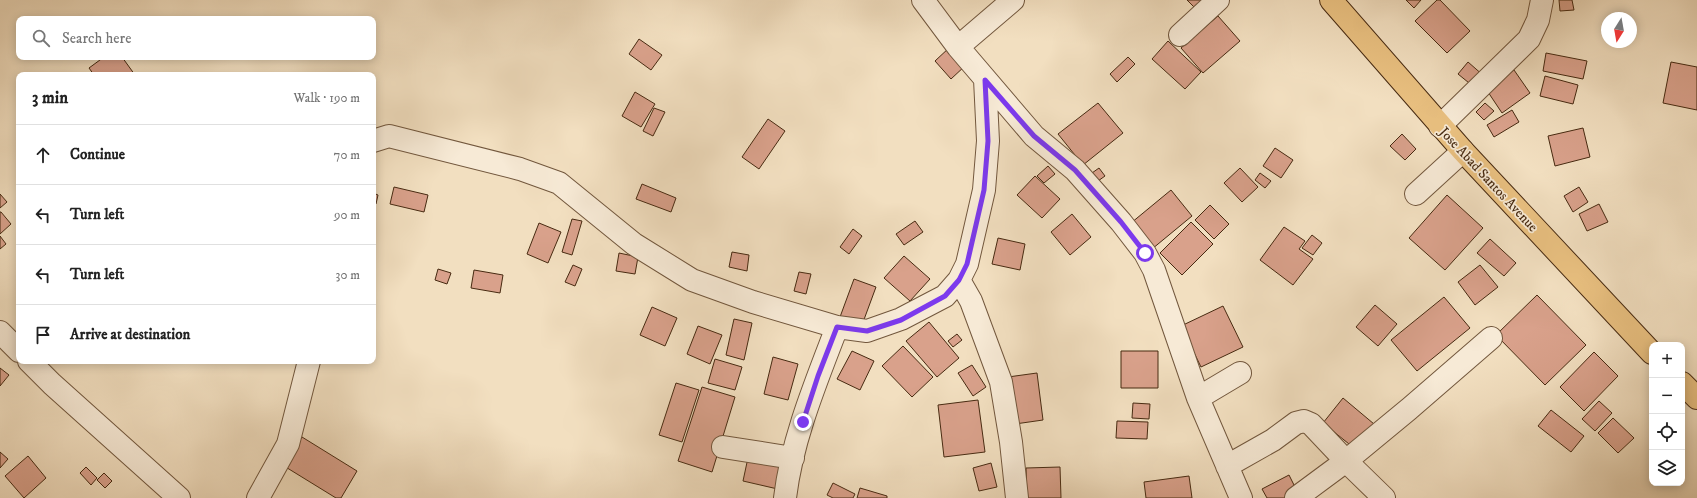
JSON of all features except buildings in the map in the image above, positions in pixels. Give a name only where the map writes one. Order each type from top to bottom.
[{"type":"highway","name":"Jose Abad Santos Avenue","points":[[1331,0],[1440,126],[1649,350]]},
{"type":"highway","points":[[1685,386],[1697,398]]},
{"type":"street","points":[[923,0],[958,47],[1034,136],[1075,170],[1121,222],[1145,253],[1154,270],[1198,398],[1241,498]]},
{"type":"street","points":[[958,47],[1013,0]]},
{"type":"street","points":[[1180,36],[1218,0]]},
{"type":"street","points":[[1440,126],[1529,39],[1538,20],[1542,0]]},
{"type":"street","points":[[376,140],[389,136],[520,169],[559,183],[634,244],[692,280],[753,302],[837,327],[867,331],[901,320],[945,296],[959,280],[967,264],[984,190],[988,141],[985,80]]},
{"type":"street","points":[[1416,194],[1463,151]]},
{"type":"street","points":[[959,280],[971,301],[1001,382],[1011,442],[1017,498]]},
{"type":"street","points":[[785,498],[793,458],[818,376],[837,327]]},
{"type":"street","points":[[0,332],[16,348]]},
{"type":"street","points":[[1296,498],[1346,461],[1491,338]]},
{"type":"street","points":[[32,364],[52,384],[179,498]]},
{"type":"street","points":[[258,498],[288,444],[308,364]]},
{"type":"street","points":[[1198,398],[1240,373]]},
{"type":"street","points":[[1227,466],[1273,440],[1296,423],[1304,420],[1311,424],[1384,498]]},
{"type":"street","points":[[723,447],[793,458]]},
{"type":"route","points":[[803,422],[818,376],[837,327],[867,331],[901,320],[945,296],[959,280],[967,264],[984,190],[988,141],[985,80],[1034,136],[1075,170],[1121,222],[1145,253]]}]
